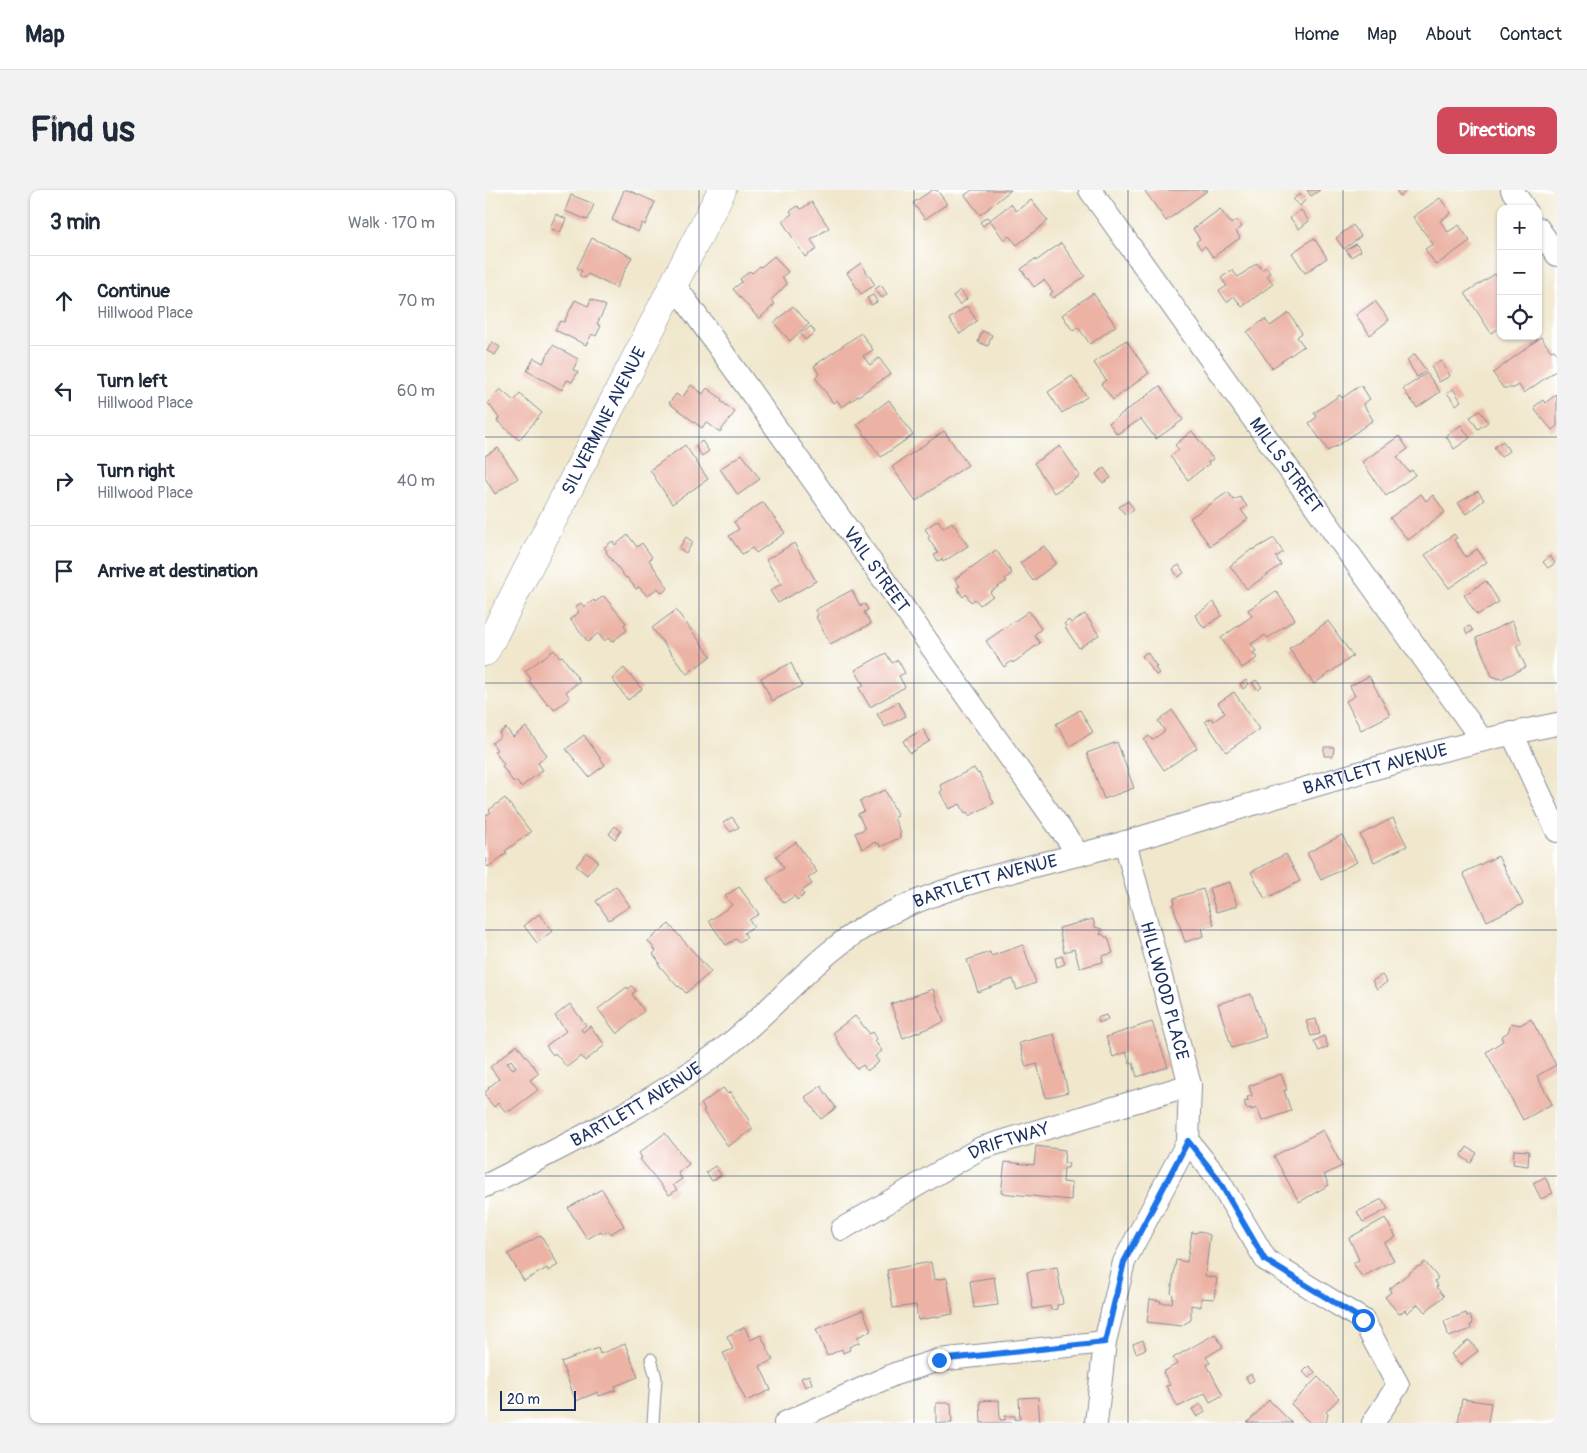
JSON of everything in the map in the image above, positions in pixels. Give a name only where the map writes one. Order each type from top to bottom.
[{"type":"street","name":"SILVERMINE AVENUE","points":[[485,652],[722,190]]},
{"type":"street","name":"MILLS STREET","points":[[1090,190],[1482,740]]},
{"type":"street","points":[[1512,190],[1522,205]]},
{"type":"street","points":[[1542,234],[1557,255]]},
{"type":"street","name":"VAIL STREET","points":[[674,284],[1079,855]]},
{"type":"street","name":"BARTLETT AVENUE","points":[[485,1186],[593,1131],[666,1089],[729,1045],[835,949],[855,933],[881,917],[947,890],[1125,842],[1428,753],[1557,724]]},
{"type":"street","points":[[1512,733],[1557,831]]},
{"type":"street","name":"HILLWOOD PLACE","points":[[1096,1423],[1105,1342],[1124,1262],[1188,1141],[1190,1085],[1125,842]]},
{"type":"street","name":"DRIFTWAY","points":[[842,1229],[981,1148],[1190,1085]]},
{"type":"street","points":[[1188,1141],[1216,1176],[1265,1260],[1363,1320],[1398,1385],[1373,1423]]},
{"type":"street","points":[[785,1423],[895,1374],[939,1360],[1105,1342]]},
{"type":"lane","points":[[651,1359],[656,1378],[653,1423]]},
{"type":"building","points":[[624,190],[655,202],[645,225],[642,223],[638,232],[612,220]]},
{"type":"building","points":[[932,190],[937,190],[947,204],[925,219],[913,203]]},
{"type":"building","points":[[972,190],[1011,190],[980,215],[965,195]]},
{"type":"building","points":[[1146,190],[1208,190],[1166,221]]},
{"type":"building","points":[[1307,190],[1320,190],[1311,196]]},
{"type":"building","points":[[1396,190],[1408,190],[1400,196]]},
{"type":"building","points":[[1299,194],[1306,199],[1300,206],[1293,200]]},
{"type":"building","points":[[571,195],[594,204],[588,220],[565,211]]},
{"type":"building","points":[[1440,198],[1451,213],[1440,221],[1448,232],[1459,225],[1470,241],[1436,265],[1425,249],[1433,244],[1413,217]]},
{"type":"building","points":[[1031,200],[1048,221],[1017,245],[1009,236],[1004,240],[990,220],[1011,204],[1016,211]]},
{"type":"building","points":[[812,202],[829,228],[811,240],[817,249],[805,257],[782,221],[792,214],[790,211],[798,206],[801,209]]},
{"type":"building","points":[[1220,209],[1231,224],[1237,220],[1242,227],[1236,231],[1240,238],[1213,257],[1205,246],[1201,249],[1196,242],[1200,239],[1193,229]]},
{"type":"building","points":[[1301,210],[1309,221],[1299,229],[1290,218]]},
{"type":"building","points":[[556,214],[566,219],[560,233],[550,228]]},
{"type":"building","points":[[987,217],[990,220],[983,226],[980,222]]},
{"type":"building","points":[[1353,225],[1361,236],[1344,249],[1336,238]]},
{"type":"building","points":[[592,238],[632,257],[616,288],[588,274],[585,278],[579,275],[582,271],[577,268]]},
{"type":"building","points":[[1314,238],[1327,258],[1305,273],[1292,253]]},
{"type":"building","points":[[1061,243],[1085,276],[1053,298],[1050,294],[1053,292],[1044,280],[1034,287],[1021,269]]},
{"type":"building","points":[[1356,244],[1361,251],[1351,257],[1346,250]]},
{"type":"building","points":[[774,256],[788,272],[782,277],[787,284],[771,300],[775,304],[759,319],[733,289],[742,282],[740,279],[750,271],[752,273],[761,267]]},
{"type":"building","points":[[861,263],[875,285],[861,294],[847,273]]},
{"type":"building","points":[[1257,263],[1262,270],[1266,267],[1270,273],[1267,275],[1273,284],[1242,307],[1234,296],[1227,302],[1219,291],[1227,286],[1221,278],[1232,270],[1238,277]]},
{"type":"building","points":[[1495,274],[1497,277],[1497,329],[1491,333],[1465,293]]},
{"type":"building","points":[[881,285],[887,294],[882,298],[875,289]]},
{"type":"building","points":[[960,290],[967,299],[960,305],[953,296]]},
{"type":"building","points":[[1093,293],[1116,326],[1090,344],[1078,327],[1073,331],[1062,315]]},
{"type":"building","points":[[873,295],[877,302],[871,305],[867,298]]},
{"type":"building","points":[[591,299],[606,306],[597,324],[601,326],[596,336],[592,334],[586,345],[555,330],[560,321],[564,322],[575,300],[588,306]]},
{"type":"building","points":[[1375,301],[1389,320],[1370,335],[1356,315]]},
{"type":"building","points":[[793,306],[809,324],[790,341],[774,323]]},
{"type":"building","points":[[967,306],[977,321],[960,334],[949,319]]},
{"type":"building","points":[[1289,313],[1302,333],[1297,337],[1304,346],[1272,368],[1247,332],[1265,319],[1270,326]]},
{"type":"building","points":[[811,326],[815,332],[805,340],[801,334]]},
{"type":"building","points":[[982,331],[992,335],[988,346],[978,342]]},
{"type":"building","points":[[861,333],[873,350],[863,356],[870,365],[879,358],[891,374],[842,407],[837,400],[833,403],[815,377],[819,374],[814,366]]},
{"type":"building","points":[[1542,338],[1551,351],[1554,350],[1557,354],[1557,370],[1524,393],[1519,385],[1514,388],[1503,388],[1493,373],[1537,340],[1542,340]]},
{"type":"building","points":[[1126,340],[1149,373],[1113,400],[1101,384],[1106,380],[1094,363]]},
{"type":"building","points":[[492,342],[500,347],[495,355],[487,351]]},
{"type":"building","points":[[553,345],[578,359],[573,370],[578,372],[572,382],[567,380],[562,390],[527,371],[534,358],[543,363]]},
{"type":"building","points":[[1415,354],[1426,371],[1417,377],[1407,360]]},
{"type":"building","points":[[1441,361],[1450,376],[1439,382],[1431,366]]},
{"type":"building","points":[[1427,373],[1440,392],[1417,408],[1403,389]]},
{"type":"building","points":[[1072,376],[1087,397],[1062,413],[1048,392]]},
{"type":"building","points":[[691,385],[703,394],[707,388],[735,412],[720,432],[706,422],[702,428],[669,403],[676,394],[682,398]]},
{"type":"building","points":[[1361,385],[1370,399],[1363,404],[1373,420],[1328,451],[1309,423],[1317,417],[1314,413],[1340,395],[1342,398]]},
{"type":"building","points":[[1160,386],[1183,420],[1156,439],[1141,419],[1117,434],[1109,423]]},
{"type":"building","points":[[500,389],[514,401],[520,394],[542,413],[519,440],[497,421],[499,418],[488,403]]},
{"type":"building","points":[[1453,389],[1461,401],[1456,405],[1447,393]]},
{"type":"building","points":[[1557,394],[1557,426],[1552,430],[1534,407],[1543,400],[1545,403]]},
{"type":"building","points":[[889,400],[913,435],[881,457],[857,424]]},
{"type":"building","points":[[1480,411],[1488,422],[1478,429],[1470,417]]},
{"type":"building","points":[[1461,425],[1470,438],[1454,449],[1446,436]]},
{"type":"building","points":[[944,431],[968,465],[916,501],[892,467]]},
{"type":"building","points":[[1192,431],[1213,459],[1188,480],[1170,456],[1179,450],[1175,445]]},
{"type":"building","points":[[1399,436],[1408,449],[1397,457],[1409,472],[1412,470],[1415,475],[1386,496],[1362,462]]},
{"type":"building","points":[[702,441],[709,451],[702,456],[695,446]]},
{"type":"building","points":[[1503,441],[1509,451],[1501,457],[1494,447]]},
{"type":"building","points":[[685,445],[708,479],[672,504],[650,470]]},
{"type":"building","points":[[1060,446],[1080,476],[1054,493],[1034,463]]},
{"type":"building","points":[[498,448],[518,478],[495,494],[485,478],[485,456]]},
{"type":"building","points":[[742,454],[760,479],[738,495],[720,469]]},
{"type":"building","points":[[1104,468],[1111,478],[1103,483],[1096,474]]},
{"type":"building","points":[[1478,491],[1484,500],[1466,514],[1458,503]]},
{"type":"building","points":[[1228,492],[1234,500],[1240,497],[1247,506],[1241,510],[1248,519],[1210,546],[1190,518]]},
{"type":"building","points":[[1421,494],[1426,501],[1433,495],[1445,512],[1408,540],[1390,518]]},
{"type":"building","points":[[1128,501],[1134,509],[1126,515],[1119,507]]},
{"type":"building","points":[[763,502],[785,533],[756,553],[752,548],[742,554],[729,536],[739,529],[734,522]]},
{"type":"building","points":[[938,520],[943,528],[952,522],[968,546],[943,562],[942,559],[938,561],[934,555],[938,553],[928,538],[930,536],[925,529]]},
{"type":"building","points":[[1454,534],[1457,538],[1454,540],[1466,557],[1477,549],[1487,562],[1449,588],[1425,555]]},
{"type":"building","points":[[628,535],[637,547],[642,543],[652,557],[649,560],[668,588],[662,593],[658,588],[647,596],[639,587],[636,589],[606,552],[604,547],[613,541],[615,545]]},
{"type":"building","points":[[686,537],[693,542],[686,553],[679,548]]},
{"type":"building","points":[[1274,538],[1283,552],[1276,557],[1281,565],[1247,589],[1230,566],[1252,549]]},
{"type":"building","points":[[794,543],[816,581],[778,603],[770,591],[781,584],[766,560]]},
{"type":"building","points":[[1044,546],[1056,563],[1033,581],[1020,563]]},
{"type":"building","points":[[996,550],[1012,573],[1005,579],[1007,581],[990,592],[993,596],[980,605],[975,599],[971,602],[966,594],[963,597],[957,588],[960,586],[955,579]]},
{"type":"building","points":[[1550,556],[1555,563],[1548,568],[1543,562]]},
{"type":"building","points":[[1179,565],[1184,573],[1178,577],[1173,569]]},
{"type":"building","points":[[1486,581],[1499,602],[1477,615],[1464,595]]},
{"type":"building","points":[[852,590],[860,606],[865,604],[868,610],[864,612],[871,624],[830,644],[816,617],[818,616],[815,610]]},
{"type":"building","points":[[1276,591],[1295,619],[1268,638],[1265,635],[1251,644],[1256,651],[1253,653],[1257,658],[1242,668],[1221,638],[1252,616],[1248,610]]},
{"type":"building","points":[[604,596],[626,623],[624,625],[627,630],[612,642],[608,638],[604,641],[598,633],[588,642],[570,619],[579,612],[575,607],[581,603],[584,607]]},
{"type":"building","points":[[1214,602],[1222,615],[1204,628],[1195,615]]},
{"type":"building","points":[[676,610],[711,656],[687,674],[652,628]]},
{"type":"building","points":[[1029,611],[1041,629],[1034,635],[1040,643],[1013,663],[1012,661],[1004,667],[986,641]]},
{"type":"building","points":[[1085,614],[1099,635],[1079,648],[1064,624],[1069,620],[1071,623]]},
{"type":"building","points":[[1328,621],[1353,656],[1314,684],[1289,649]]},
{"type":"building","points":[[1512,621],[1522,643],[1516,646],[1526,667],[1501,679],[1492,676],[1476,638]]},
{"type":"building","points":[[1470,626],[1473,631],[1467,634],[1465,628]]},
{"type":"building","points":[[554,650],[560,657],[562,656],[580,681],[566,692],[570,698],[554,710],[529,681],[531,679],[525,671]]},
{"type":"building","points":[[1147,652],[1157,667],[1155,668],[1159,673],[1156,675],[1142,656]]},
{"type":"building","points":[[886,653],[892,663],[898,660],[905,673],[899,676],[905,687],[870,707],[859,688],[864,686],[855,670]]},
{"type":"building","points":[[791,663],[802,686],[772,701],[761,678]]},
{"type":"building","points":[[624,668],[642,689],[628,700],[612,679]]},
{"type":"building","points":[[1369,676],[1390,715],[1361,730],[1346,701],[1355,696],[1350,686]]},
{"type":"building","points":[[1246,680],[1249,684],[1243,689],[1240,684]]},
{"type":"building","points":[[1256,680],[1262,687],[1258,690],[1252,683]]},
{"type":"building","points":[[1234,692],[1259,729],[1226,752],[1205,721],[1211,718],[1214,721],[1225,713],[1218,703]]},
{"type":"building","points":[[898,702],[906,716],[885,727],[877,714]]},
{"type":"building","points":[[1080,710],[1093,732],[1070,746],[1056,724]]},
{"type":"building","points":[[1172,710],[1197,748],[1164,770],[1144,740],[1149,736],[1152,740],[1165,731],[1158,721]]},
{"type":"building","points":[[526,727],[547,755],[538,763],[543,770],[521,787],[516,781],[514,783],[502,766],[504,764],[494,751],[497,750],[492,743],[501,736],[499,733],[506,728],[513,737]]},
{"type":"building","points":[[923,729],[930,741],[910,753],[903,741]]},
{"type":"building","points":[[584,735],[605,765],[589,777],[566,749]]},
{"type":"building","points":[[1117,742],[1134,788],[1104,799],[1087,753]]},
{"type":"building","points":[[1324,747],[1334,747],[1333,756],[1324,756]]},
{"type":"building","points":[[974,768],[979,773],[994,803],[969,816],[960,804],[949,809],[940,792],[943,790],[940,785]]},
{"type":"building","points":[[885,790],[898,816],[894,818],[901,837],[880,847],[879,843],[876,844],[875,842],[862,849],[855,833],[865,829],[858,814],[864,811],[860,801]]},
{"type":"building","points":[[505,798],[531,832],[505,851],[507,853],[488,867],[485,863],[487,862],[485,859],[485,816],[491,812],[489,810]]},
{"type":"building","points":[[732,817],[739,827],[731,832],[723,823]]},
{"type":"building","points":[[1393,818],[1407,846],[1374,862],[1360,835]]},
{"type":"building","points":[[615,826],[621,831],[615,839],[609,834]]},
{"type":"building","points":[[1342,835],[1357,862],[1321,880],[1307,853]]},
{"type":"building","points":[[796,842],[817,872],[808,878],[812,884],[802,891],[804,895],[797,900],[794,896],[784,903],[767,879],[784,868],[776,856]]},
{"type":"building","points":[[587,853],[598,861],[587,875],[576,866]]},
{"type":"building","points":[[1286,854],[1300,881],[1265,899],[1251,872]]},
{"type":"building","points":[[1498,856],[1523,904],[1487,921],[1463,873]]},
{"type":"building","points":[[1230,882],[1237,906],[1216,912],[1209,888]]},
{"type":"building","points":[[616,886],[630,906],[609,920],[596,901]]},
{"type":"building","points":[[739,887],[759,914],[749,920],[754,926],[744,933],[747,937],[739,942],[736,939],[726,945],[709,921],[732,905],[725,896]]},
{"type":"building","points":[[1203,889],[1214,925],[1202,928],[1204,936],[1185,942],[1173,905],[1175,904],[1174,898]]},
{"type":"building","points":[[539,914],[552,931],[537,943],[524,926]]},
{"type":"building","points":[[1093,919],[1095,927],[1102,929],[1100,935],[1103,934],[1105,937],[1108,937],[1113,953],[1102,956],[1103,962],[1080,968],[1074,949],[1064,952],[1059,928]]},
{"type":"building","points":[[669,924],[711,972],[686,993],[678,987],[658,964],[660,963],[653,954],[656,951],[648,941]]},
{"type":"building","points":[[1023,945],[1036,983],[1017,990],[1013,979],[978,992],[967,960],[990,952],[991,956]]},
{"type":"building","points":[[1062,956],[1065,964],[1057,967],[1055,958]]},
{"type":"building","points":[[1382,975],[1387,982],[1377,989],[1372,981]]},
{"type":"building","points":[[632,986],[636,991],[632,994],[644,1011],[617,1034],[598,1009],[627,987],[628,989]]},
{"type":"building","points":[[933,989],[944,1022],[903,1038],[891,1004]]},
{"type":"building","points":[[1251,994],[1266,1037],[1232,1048],[1218,1004]]},
{"type":"building","points":[[570,1004],[586,1025],[581,1029],[583,1032],[590,1026],[605,1045],[585,1061],[581,1056],[567,1067],[546,1046],[566,1031],[555,1016]]},
{"type":"building","points":[[1106,1015],[1108,1019],[1099,1023],[1097,1018]]},
{"type":"building","points":[[855,1016],[870,1034],[873,1032],[877,1039],[875,1041],[882,1051],[875,1056],[879,1062],[867,1071],[863,1065],[857,1069],[833,1032]]},
{"type":"building","points":[[1316,1019],[1320,1034],[1311,1036],[1306,1021]]},
{"type":"building","points":[[1531,1019],[1556,1065],[1537,1076],[1552,1104],[1523,1120],[1486,1052],[1503,1041],[1501,1037],[1508,1032],[1511,1023],[1520,1025]]},
{"type":"building","points":[[1152,1022],[1168,1067],[1137,1077],[1133,1063],[1130,1064],[1126,1052],[1113,1057],[1106,1037]]},
{"type":"building","points":[[1054,1034],[1068,1092],[1046,1098],[1037,1064],[1026,1067],[1019,1043]]},
{"type":"building","points":[[1324,1036],[1328,1047],[1319,1051],[1314,1041]]},
{"type":"building","points":[[517,1045],[539,1073],[530,1080],[538,1090],[510,1111],[506,1112],[498,1103],[494,1107],[485,1096],[488,1088],[499,1079],[490,1067]],"holes":[[[511,1060],[516,1067],[513,1069],[507,1063]]]},
{"type":"building","points":[[1281,1074],[1287,1090],[1284,1090],[1291,1111],[1262,1121],[1257,1108],[1247,1109],[1244,1102],[1248,1101],[1247,1097],[1252,1096],[1249,1086]]},
{"type":"building","points":[[821,1086],[836,1108],[821,1119],[805,1097]]},
{"type":"building","points":[[723,1088],[728,1094],[730,1092],[753,1129],[728,1146],[703,1111],[705,1110],[701,1104]]},
{"type":"building","points":[[1323,1130],[1342,1166],[1324,1175],[1329,1185],[1299,1202],[1274,1156]]},
{"type":"building","points":[[665,1133],[689,1164],[678,1173],[682,1179],[673,1185],[677,1190],[669,1195],[640,1159],[642,1158],[639,1153]]},
{"type":"building","points":[[1036,1146],[1065,1150],[1064,1163],[1069,1163],[1068,1168],[1064,1168],[1063,1182],[1072,1183],[1071,1200],[1001,1193],[1005,1162],[1034,1165]]},
{"type":"building","points":[[1467,1147],[1477,1153],[1471,1163],[1461,1156]]},
{"type":"building","points":[[1514,1150],[1529,1151],[1528,1166],[1513,1164]]},
{"type":"building","points":[[715,1166],[721,1175],[712,1181],[706,1172]]},
{"type":"building","points":[[1545,1177],[1553,1193],[1541,1199],[1533,1183]]},
{"type":"building","points":[[602,1189],[624,1226],[610,1234],[609,1231],[603,1234],[601,1231],[587,1239],[568,1208]]},
{"type":"building","points":[[1382,1199],[1388,1209],[1363,1222],[1357,1212]]},
{"type":"building","points":[[1385,1218],[1396,1237],[1384,1243],[1394,1260],[1362,1277],[1353,1263],[1359,1260],[1349,1238]]},
{"type":"building","points":[[1199,1231],[1210,1235],[1205,1276],[1217,1278],[1214,1299],[1201,1298],[1201,1307],[1191,1305],[1191,1320],[1181,1326],[1147,1322],[1150,1299],[1161,1301],[1160,1303],[1172,1303],[1173,1295],[1171,1293],[1176,1260],[1187,1262],[1192,1232],[1196,1233]]},
{"type":"building","points":[[541,1235],[558,1265],[548,1271],[547,1268],[524,1281],[508,1254]]},
{"type":"building","points":[[931,1262],[934,1280],[947,1278],[953,1314],[918,1320],[916,1305],[893,1308],[887,1270]]},
{"type":"building","points":[[1425,1262],[1438,1278],[1435,1281],[1438,1286],[1436,1287],[1444,1296],[1425,1312],[1418,1304],[1407,1313],[1405,1310],[1399,1314],[1385,1297],[1391,1292],[1389,1289]]},
{"type":"building","points":[[1057,1267],[1063,1304],[1057,1305],[1057,1309],[1051,1310],[1050,1306],[1033,1309],[1027,1272]]},
{"type":"building","points":[[994,1277],[998,1305],[974,1308],[970,1281]]},
{"type":"building","points":[[863,1310],[871,1331],[857,1337],[860,1342],[849,1347],[850,1350],[843,1353],[842,1349],[827,1356],[816,1329]]},
{"type":"building","points":[[1466,1313],[1467,1316],[1470,1315],[1473,1324],[1470,1325],[1471,1329],[1449,1337],[1444,1321]]},
{"type":"building","points":[[745,1327],[750,1340],[761,1335],[773,1360],[760,1366],[771,1390],[746,1401],[723,1353],[733,1349],[727,1336]]},
{"type":"building","points":[[1215,1334],[1223,1347],[1206,1357],[1210,1363],[1207,1365],[1223,1395],[1210,1402],[1205,1393],[1178,1407],[1166,1386],[1170,1385],[1163,1372],[1177,1364],[1173,1358]]},
{"type":"building","points":[[1143,1340],[1146,1349],[1136,1353],[1133,1344]]},
{"type":"building","points":[[1469,1340],[1478,1351],[1460,1365],[1451,1354]]},
{"type":"building","points":[[625,1344],[638,1377],[615,1386],[616,1390],[599,1396],[598,1392],[576,1401],[561,1362],[598,1348],[600,1354]]},
{"type":"building","points":[[1309,1366],[1315,1372],[1309,1378],[1303,1372]]},
{"type":"building","points":[[1251,1374],[1254,1380],[1249,1383],[1246,1377]]},
{"type":"building","points":[[809,1375],[812,1384],[805,1387],[801,1378]]},
{"type":"building","points":[[1318,1377],[1339,1398],[1326,1412],[1328,1414],[1326,1423],[1310,1423],[1291,1404]]},
{"type":"building","points":[[1038,1397],[1040,1423],[981,1423],[980,1401],[999,1400],[1000,1420],[1005,1420],[1005,1416],[1015,1416],[1015,1420],[1020,1419],[1019,1398]]},
{"type":"building","points":[[1462,1399],[1491,1403],[1488,1423],[1458,1423]]},
{"type":"building","points":[[1269,1400],[1292,1423],[1247,1423]]},
{"type":"building","points":[[936,1403],[951,1403],[952,1423],[936,1423]]},
{"type":"building","points":[[1201,1404],[1205,1412],[1197,1417],[1192,1409]]},
{"type":"route","points":[[939,1360],[1105,1342],[1124,1262],[1188,1141],[1216,1176],[1265,1260],[1363,1320]]}]
